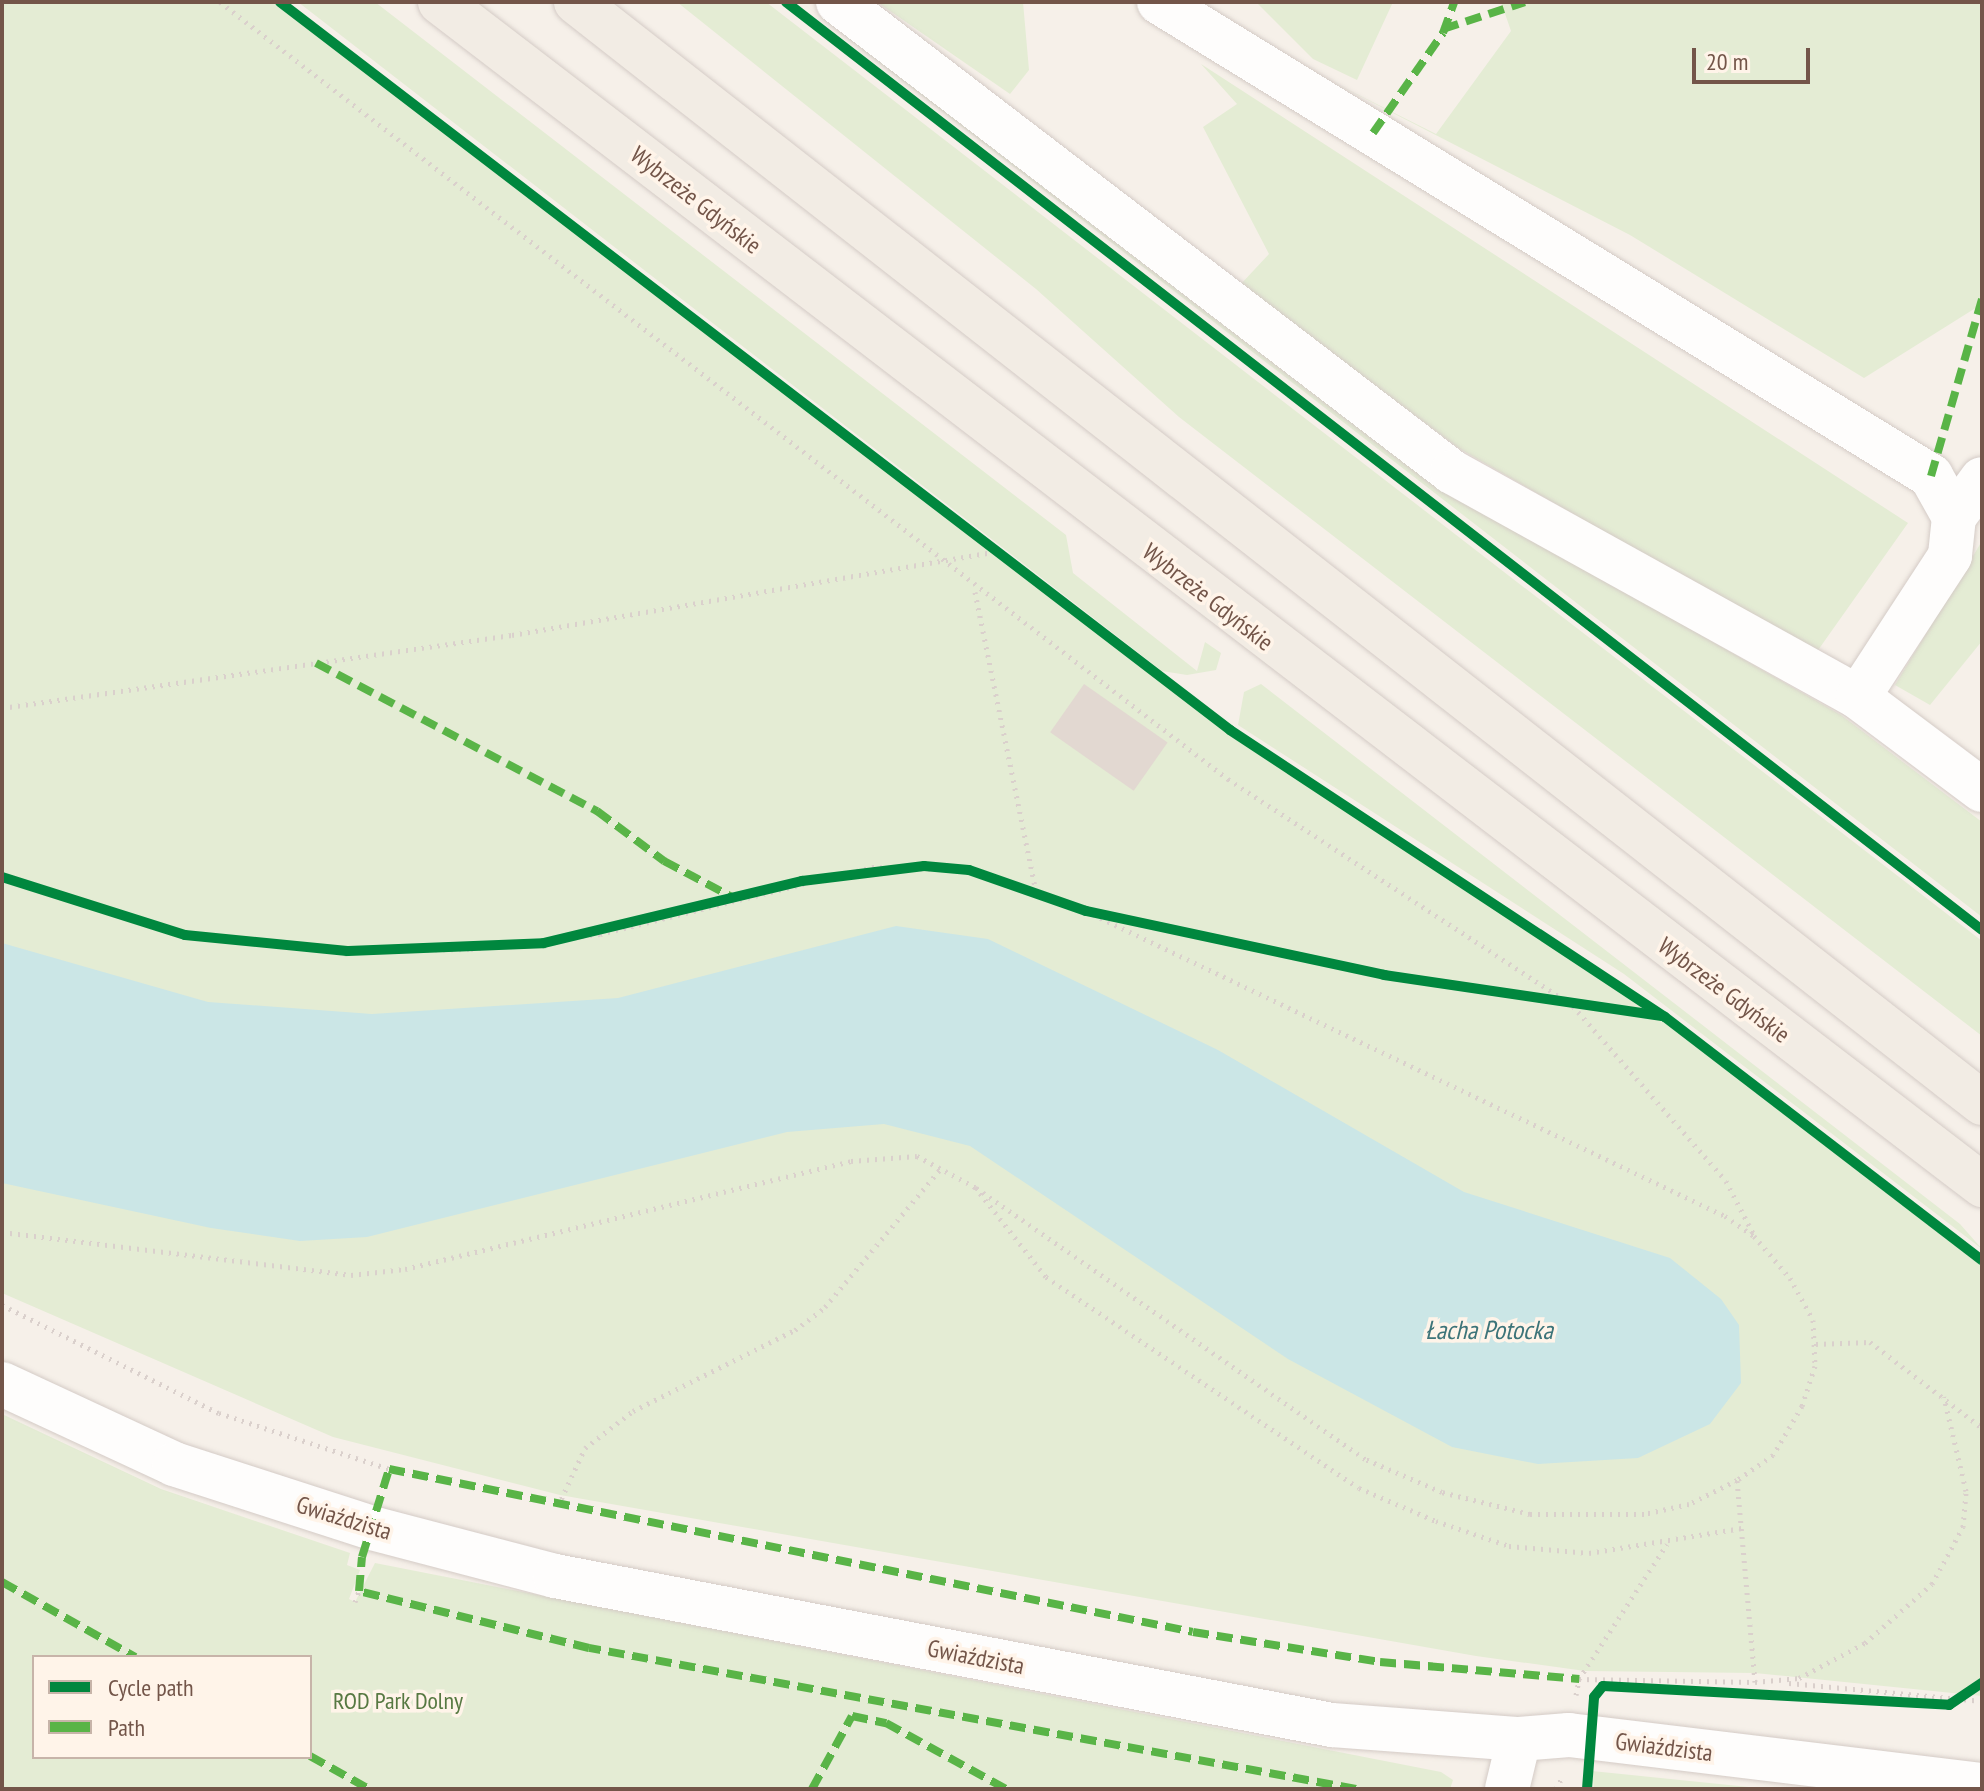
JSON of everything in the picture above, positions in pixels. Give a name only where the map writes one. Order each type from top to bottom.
[{"type":"main road","name":"Wybrzeże Gdyńskie","points":[[440,2],[1982,1185]]},
{"type":"main road","points":[[576,2],[1982,1103]]},
{"type":"street","points":[[838,2],[1452,472],[1858,697],[1982,790]]},
{"type":"street","points":[[1159,2],[1931,476],[1954,517]]},
{"type":"street","points":[[1858,697],[1950,556],[1954,517],[1982,479]]},
{"type":"street","name":"Gwiaździsta","points":[[2,1384],[174,1464],[372,1528],[555,1576],[1332,1725],[1519,1739],[1590,1738],[1982,1785]]},
{"type":"street","points":[[1507,1789],[1519,1739]]},
{"type":"path","points":[[2,1232],[351,1275],[405,1269],[851,1161],[917,1156],[942,1166],[975,1187],[1365,1459],[1442,1492],[1530,1514],[1644,1514],[1689,1504],[1737,1480],[1773,1455],[1802,1406],[1816,1344],[1790,1278],[1754,1236],[1726,1181],[1573,1006],[1228,779],[938,562],[220,2]]},
{"type":"path","points":[[980,543],[1005,562]]},
{"type":"path","points":[[2,708],[512,635],[993,552]]},
{"type":"path","points":[[975,590],[1037,893]]},
{"type":"path","points":[[2,877],[185,935],[347,951],[471,949],[600,934],[872,867],[969,870],[1086,911],[1697,1202],[1754,1236]]},
{"type":"path","points":[[1086,911],[1573,1006],[1665,1017]]},
{"type":"path","points":[[1638,999],[1677,1026]]},
{"type":"path","points":[[558,1506],[585,1448],[633,1411],[795,1330],[825,1307],[942,1166]]},
{"type":"path","points":[[975,1187],[1046,1277],[1359,1488],[1509,1546],[1589,1553],[1667,1544],[1742,1528]]},
{"type":"path","points":[[2,1305],[219,1413],[389,1469]]},
{"type":"path","points":[[1816,1344],[1870,1342],[1982,1428]]},
{"type":"path","points":[[1784,1683],[1865,1643],[1932,1584],[1946,1561],[1963,1527],[1966,1491],[1944,1397]]},
{"type":"path","points":[[1737,1480],[1755,1682]]},
{"type":"path","points":[[1667,1544],[1579,1679],[1784,1683],[1953,1702],[1982,1709]]},
{"type":"path","points":[[355,1602],[359,1591]]},
{"type":"path","points":[[1953,1702],[1982,1683]]},
{"type":"path","points":[[1590,1738],[1594,1697],[1618,1684],[1982,1701]]},
{"type":"green space","points":[[2,2],[280,2],[1230,730],[1665,1017],[1982,1260],[1982,1696],[1755,1673],[1585,1671],[1476,1656],[560,1495],[333,1437],[2,1293]]},
{"type":"green space","points":[[298,2],[375,2],[1066,535],[1073,573],[1197,671],[1205,642],[1221,653],[1216,670],[1187,675],[1162,671]]},
{"type":"green space","points":[[677,2],[766,2],[1982,941],[1982,1036],[1179,417],[1036,289]]},
{"type":"green space","points":[[801,2],[1434,483],[1841,715],[1982,822],[1982,917]]},
{"type":"green space","points":[[877,2],[1023,2],[1029,70],[1010,94]]},
{"type":"green space","points":[[1256,2],[1393,2],[1357,80],[1313,59]]},
{"type":"green space","points":[[1501,2],[1982,2],[1982,304],[1864,378],[1630,235],[1325,78],[1436,134],[1511,31]]},
{"type":"green space","points":[[1201,64],[1908,523],[1816,653],[1460,449],[1240,285],[1269,254],[1203,127],[1237,104]]},
{"type":"green space","points":[[1982,541],[1982,641],[1930,705],[1895,685]]},
{"type":"green space","points":[[1261,684],[1960,1224],[1982,1249],[1624,974],[1238,725],[1244,692]]},
{"type":"green space","name":"ROD Park Dolny","points":[[2,1414],[161,1489],[350,1553],[347,1565],[360,1570],[349,1599],[355,1602],[375,1563],[1441,1772],[1453,1780],[1450,1789],[2,1789]]},
{"type":"green space","points":[[1592,1771],[1768,1789],[1594,1789]]},
{"type":"water","name":"Łacha Potocka","points":[[896,926],[988,939],[1218,1050],[1464,1192],[1670,1258],[1721,1299],[1739,1325],[1741,1383],[1710,1424],[1638,1458],[1538,1464],[1452,1447],[1288,1359],[970,1146],[884,1124],[787,1132],[367,1237],[300,1241],[211,1228],[2,1183],[2,943],[208,1002],[372,1014],[618,998]]},
{"type":"building","points":[[1084,684],[1168,743],[1134,791],[1050,732]]},
{"type":"marked path","points":[[1373,133],[1443,33],[1454,2]]},
{"type":"marked path","points":[[1443,29],[1525,2]]},
{"type":"marked path","points":[[1931,476],[1982,299]]},
{"type":"marked path","points":[[316,663],[597,811],[664,861],[734,898]]},
{"type":"marked path","points":[[1356,1789],[589,1648],[359,1591],[362,1557],[389,1469],[1193,1632],[1380,1662],[1579,1679]]},
{"type":"marked path","points":[[2,1582],[131,1655]]},
{"type":"marked path","points":[[812,1789],[852,1716],[886,1723],[1006,1789]]},
{"type":"marked path","points":[[312,1757],[369,1789]]},
{"type":"cycle path","points":[[280,2],[1230,730],[1665,1017],[1982,1260]]},
{"type":"cycle path","points":[[786,2],[1982,930]]},
{"type":"cycle path","points":[[2,877],[185,935],[347,951],[544,943],[802,881],[924,866],[969,870],[1086,911],[1384,975],[1662,1016]]},
{"type":"cycle path","points":[[1587,1789],[1594,1697],[1603,1686],[1949,1705],[1982,1683]]}]
